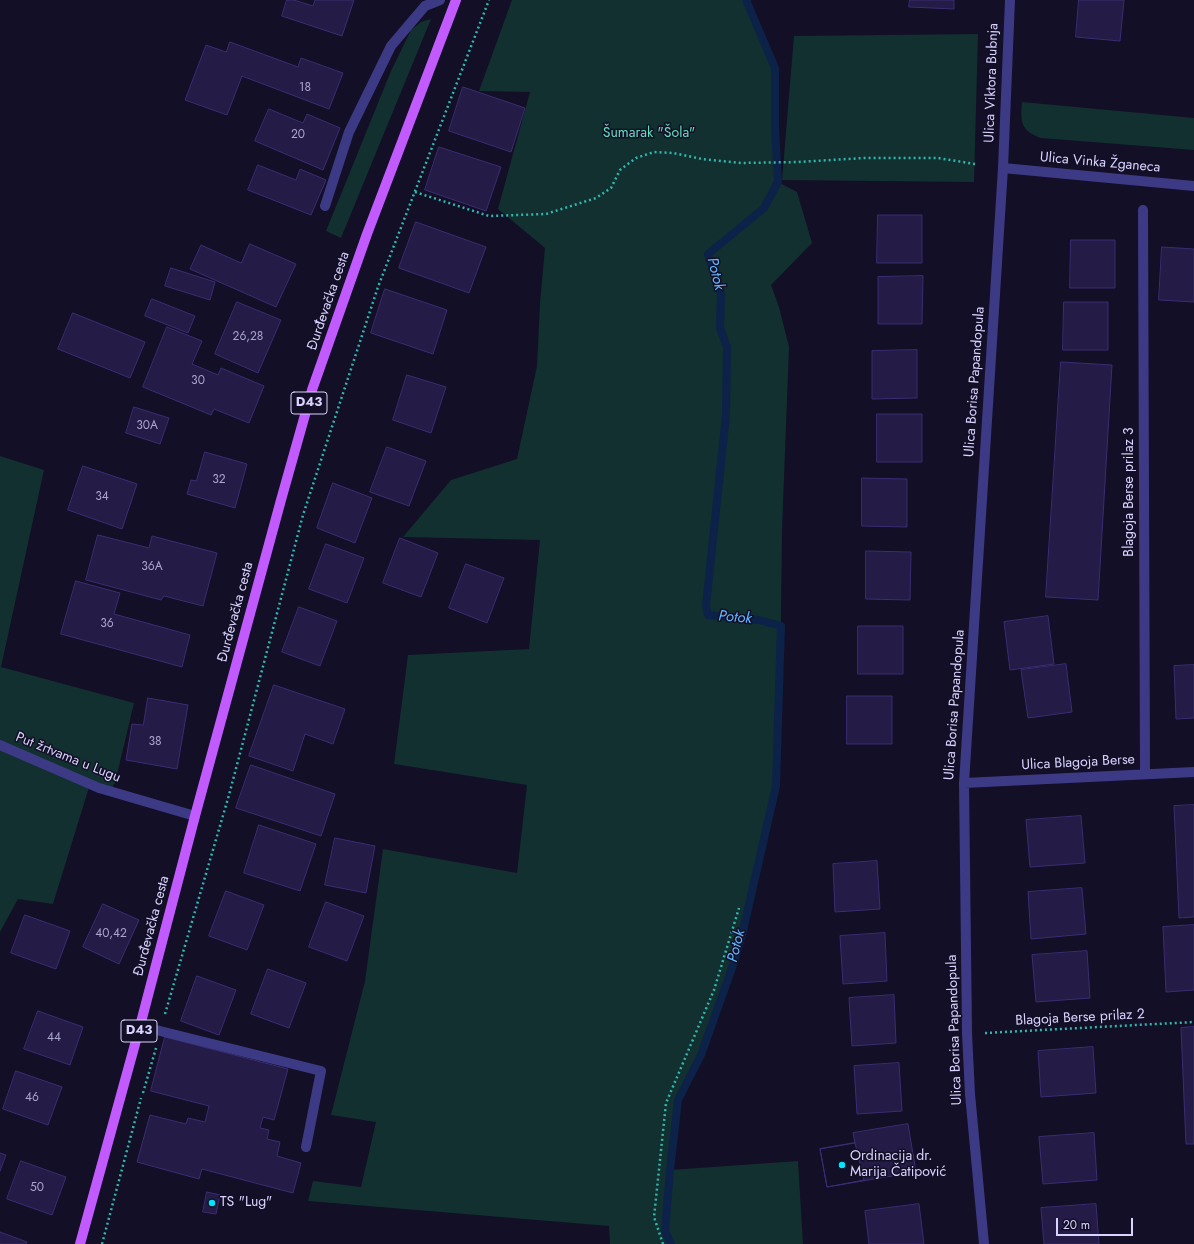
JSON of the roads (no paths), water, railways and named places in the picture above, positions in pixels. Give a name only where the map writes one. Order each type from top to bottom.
[{"type":"main road","name":"Đurđevačka cesta","points":[[80,1244],[140,1026],[280,500],[312,390],[367,234],[456,0]]},
{"type":"street","points":[[325,206],[349,132],[391,46],[426,6],[440,0]]},
{"type":"street","name":"Ulica Viktora Bubnja","points":[[1003,168],[1010,0]]},
{"type":"street","name":"Ulica Vinka Žganeca","points":[[1003,168],[1194,186]]},
{"type":"street","name":"Ulica Borisa Papandopula","points":[[984,1244],[970,1094],[967,1033],[964,783],[1003,168]]},
{"type":"street","name":"Blagoja Berse prilaz 3","points":[[1143,210],[1145,774]]},
{"type":"street","name":"Put žrtvama u Lugu","points":[[0,745],[99,788],[195,816]]},
{"type":"street","name":"Ulica Blagoja Berse","points":[[964,783],[1194,772]]},
{"type":"street","points":[[140,1026],[321,1071],[306,1147]]},
{"type":"waterway","name":"Potok","points":[[671,1244],[665,1231],[678,1100],[701,1055],[733,965],[743,931],[776,786],[781,626],[759,620],[708,615],[706,606],[726,415],[727,347],[720,328],[721,294],[708,254],[764,208],[778,182],[775,127],[775,68],[746,0]]},
{"type":"place","name":"Ordinacija dr. Marija Čatipović","points":[[842,1165]]},
{"type":"place","name":"TS \"Lug\"","points":[[212,1203]]},
{"type":"park label","name":"Šumarak \"Šola\"","points":[[649,134]]}]
